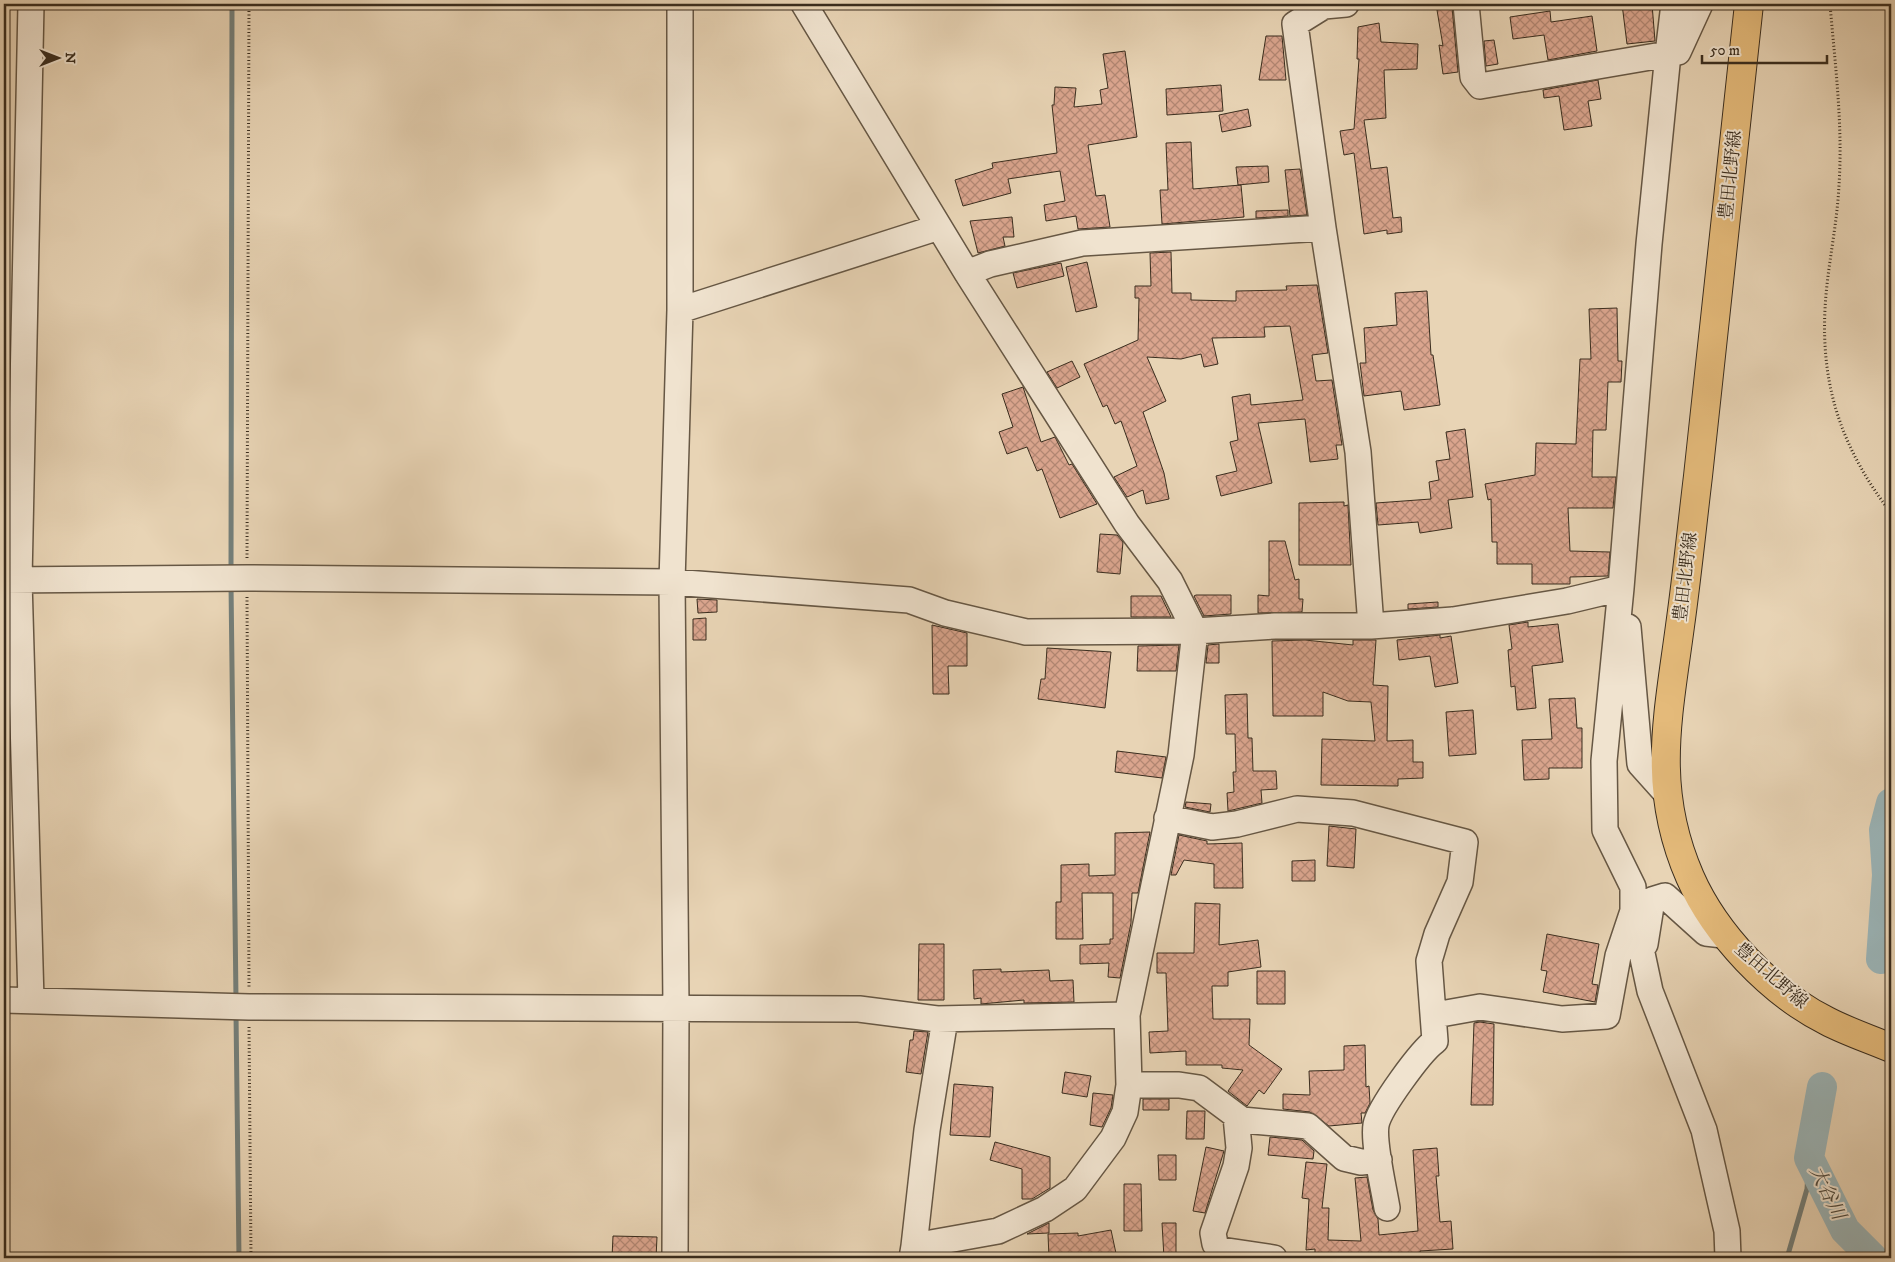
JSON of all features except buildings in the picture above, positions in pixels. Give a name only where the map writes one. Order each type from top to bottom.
[{"type":"main road","name":"豊田北野線","points":[[1749,4],[1689,557],[1666,726],[1664,759],[1666,793],[1689,875],[1705,908],[1723,934],[1785,993],[1825,1020],[1891,1048]]},
{"type":"street","points":[[31,4],[11,580],[31,1000]]},
{"type":"street","points":[[675,1258],[676,1006],[672,582],[680,310],[680,4]]},
{"type":"street","points":[[804,4],[967,273],[1127,524],[1170,581],[1195,631],[1181,755],[1126,1015],[1129,1085],[1126,1112],[1113,1138],[1074,1189],[1027,1219],[998,1231],[913,1252],[927,1130],[945,1019]]},
{"type":"street","points":[[1346,4],[1324,6],[1295,24],[1323,228],[1358,452],[1371,626]]},
{"type":"street","points":[[1466,4],[1473,77],[1480,86],[1678,52],[1700,4]]},
{"type":"street","points":[[1674,4],[1649,244],[1621,588],[1604,761],[1605,830],[1633,887],[1632,911],[1650,991],[1704,1130],[1727,1231],[1728,1258]]},
{"type":"street","points":[[680,310],[939,227]]},
{"type":"street","points":[[967,273],[990,264],[1082,243],[1323,228]]},
{"type":"street","points":[[11,580],[247,578],[672,582],[909,600],[946,613],[1026,632],[1195,631],[1275,626],[1371,626],[1453,620],[1567,601],[1621,588]]},
{"type":"street","points":[[1621,588],[1627,612],[1640,764],[1666,793]]},
{"type":"street","points":[[1167,818],[1212,827],[1237,824],[1297,809],[1353,813],[1464,842],[1460,882],[1437,934],[1429,961],[1435,1015],[1435,1041],[1424,1048],[1394,1092],[1376,1124],[1379,1160],[1387,1208]]},
{"type":"street","points":[[1643,961],[1652,900],[1665,896],[1706,933],[1723,934]]},
{"type":"street","points":[[1435,1015],[1480,1007],[1562,1019],[1607,1016],[1618,956],[1632,911]]},
{"type":"street","points":[[4,1000],[249,1007],[676,1006],[859,1009],[945,1019],[1126,1015]]},
{"type":"street","points":[[1129,1085],[1179,1085],[1199,1088],[1242,1120],[1308,1126],[1344,1158],[1361,1162],[1379,1160]]},
{"type":"street","points":[[1236,1116],[1239,1148],[1236,1166],[1213,1233],[1215,1244],[1221,1250],[1274,1258]]},
{"type":"path","points":[[250,4],[247,578],[251,1258]]},
{"type":"path","points":[[1830,4],[1838,96],[1840,185],[1825,308],[1824,349],[1830,389],[1841,427],[1858,461],[1891,513]]},
{"type":"waterway","points":[[231,570],[232,4]]},
{"type":"waterway","points":[[231,584],[236,1000]]},
{"type":"waterway","name":"大谷川","points":[[1881,959],[1887,875],[1884,830],[1891,803]]},
{"type":"waterway","points":[[236,1014],[239,1258]]},
{"type":"waterway","name":"大谷川","points":[[1822,1087],[1809,1158],[1845,1230],[1873,1258]]},
{"type":"waterway","points":[[1787,1258],[1807,1189],[1809,1158]]}]
